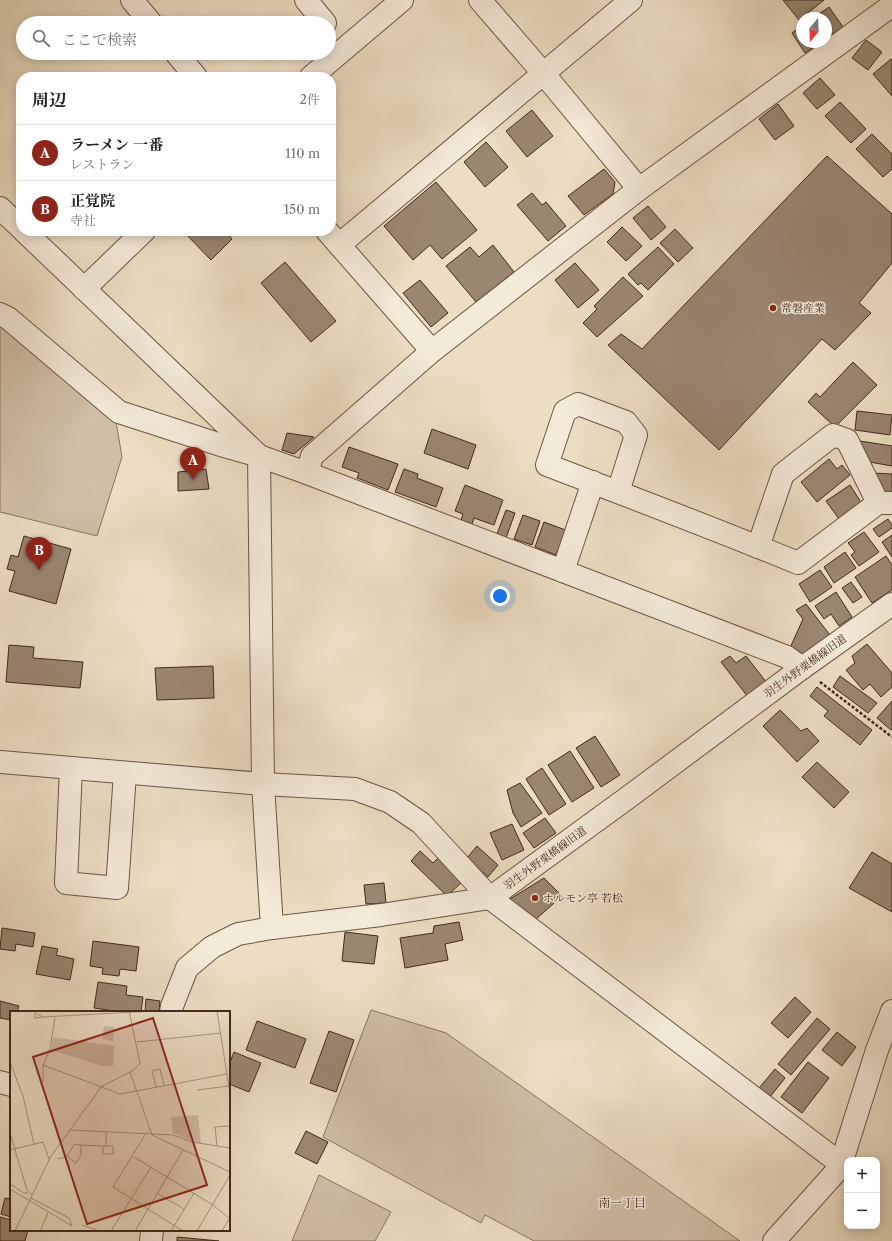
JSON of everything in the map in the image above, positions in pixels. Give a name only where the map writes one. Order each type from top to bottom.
[{"type":"street","points":[[132,0],[145,16]]},
{"type":"street","points":[[306,0],[319,16]]},
{"type":"street","points":[[336,56],[402,0]]},
{"type":"street","points":[[480,0],[543,73],[639,189]]},
{"type":"street","points":[[336,236],[543,73],[631,0]]},
{"type":"street","points":[[307,473],[312,456],[432,351],[639,189],[887,9],[892,3]]},
{"type":"street","points":[[336,35],[346,47]]},
{"type":"street","points":[[182,60],[192,72]]},
{"type":"street","points":[[317,72],[331,60]]},
{"type":"street","points":[[0,208],[16,223]]},
{"type":"street","points":[[29,236],[259,456],[263,784],[272,928]]},
{"type":"street","points":[[84,289],[139,236]]},
{"type":"street","points":[[333,238],[432,351]]},
{"type":"street","points":[[0,314],[8,318],[119,412],[259,456],[307,473],[787,657],[808,673]]},
{"type":"street","points":[[618,492],[636,435],[626,422],[578,404],[566,410],[547,465],[798,563],[885,503],[847,440],[833,435],[783,474],[758,547]]},
{"type":"street","points":[[563,571],[593,482]]},
{"type":"street","name":"羽生外野栗橋線旧道","points":[[171,1011],[187,968],[212,947],[238,934],[272,928],[381,915],[490,898],[630,796],[808,673],[892,604]]},
{"type":"street","points":[[0,762],[263,784],[355,790],[390,802],[420,823],[490,898],[841,1164]]},
{"type":"street","points":[[71,768],[66,883],[117,888],[125,773]]},
{"type":"street","points":[[774,1241],[834,1174],[841,1164],[877,1050],[892,1011]]},
{"type":"street","points":[[0,1082],[10,1085]]},
{"type":"street","points":[[151,1241],[152,1231]]},
{"type":"path","points":[[808,673],[892,737]]},
{"type":"shaded area","points":[[0,322],[116,422],[122,457],[97,536],[0,512]]},
{"type":"shaded area","points":[[371,1010],[446,1033],[740,1241],[534,1241],[485,1215],[481,1223],[323,1137]]},
{"type":"shaded area","points":[[319,1175],[391,1212],[375,1241],[292,1241]]},
{"type":"building","points":[[783,0],[824,0],[809,12],[796,12],[796,16]]},
{"type":"building","points":[[829,7],[843,27],[832,34],[832,12],[822,12]]},
{"type":"building","points":[[796,30],[796,39],[792,33]]},
{"type":"building","points":[[866,40],[882,52],[868,70],[852,58]]},
{"type":"building","points":[[802,48],[812,48],[805,53]]},
{"type":"building","points":[[891,59],[892,61],[892,96],[873,74]]},
{"type":"building","points":[[820,78],[835,95],[817,109],[803,93]]},
{"type":"building","points":[[840,102],[866,129],[851,143],[825,116]]},
{"type":"building","points":[[778,104],[794,126],[775,140],[759,119]]},
{"type":"building","points":[[532,110],[553,136],[527,157],[506,131]]},
{"type":"building","points":[[872,134],[892,154],[892,169],[883,177],[856,149]]},
{"type":"building","points":[[486,142],[508,167],[485,187],[464,162]]},
{"type":"building","name":"常磐産業","points":[[827,156],[892,214],[892,263],[859,303],[871,313],[835,350],[822,339],[719,450],[608,345],[621,334],[642,349]]},
{"type":"building","points":[[604,169],[615,182],[613,194],[584,215],[568,196]]},
{"type":"building","points":[[436,182],[477,230],[442,259],[430,245],[413,260],[384,226]]},
{"type":"building","points":[[532,193],[542,205],[546,202],[566,226],[548,241],[517,205]]},
{"type":"building","points":[[648,206],[666,227],[651,240],[633,218]]},
{"type":"building","points":[[622,227],[642,246],[626,261],[607,242]]},
{"type":"building","points":[[675,229],[693,248],[678,262],[660,243]]},
{"type":"building","points":[[188,236],[229,236],[232,239],[211,260]]},
{"type":"building","points":[[493,245],[514,272],[476,302],[446,266],[470,247],[479,257]]},
{"type":"building","points":[[658,247],[674,264],[648,290],[641,283],[638,285],[628,274]]},
{"type":"building","points":[[285,262],[336,321],[311,342],[261,283]]},
{"type":"building","points":[[575,263],[599,290],[578,308],[555,280]]},
{"type":"building","points":[[623,277],[643,296],[597,337],[583,323],[597,309],[594,306]]},
{"type":"building","points":[[420,280],[448,313],[431,327],[403,293]]},
{"type":"building","points":[[853,362],[877,385],[835,427],[808,402],[816,393],[820,397]]},
{"type":"building","points":[[857,411],[892,415],[890,435],[855,430]]},
{"type":"building","points":[[432,429],[476,445],[468,469],[424,453]]},
{"type":"building","points":[[287,433],[314,437],[294,454],[282,450]]},
{"type":"building","points":[[860,441],[892,446],[892,466],[864,461]]},
{"type":"building","points":[[349,447],[398,464],[388,490],[357,478],[359,473],[342,467]]},
{"type":"building","points":[[829,459],[837,469],[842,465],[850,475],[817,502],[801,482]]},
{"type":"building","points":[[206,469],[209,489],[178,491],[178,472]]},
{"type":"building","points":[[404,469],[418,474],[417,478],[443,488],[436,507],[395,492]]},
{"type":"building","points":[[872,473],[892,474],[892,496],[881,495]]},
{"type":"building","points":[[465,485],[503,500],[494,525],[474,518],[472,524],[461,520],[463,514],[455,511]]},
{"type":"building","points":[[850,485],[862,504],[839,519],[826,501]]},
{"type":"building","points":[[506,510],[515,513],[506,538],[497,534]]},
{"type":"building","points":[[523,515],[540,521],[532,545],[514,539]]},
{"type":"building","points":[[888,519],[892,525],[892,528],[879,537],[873,529]]},
{"type":"building","points":[[544,522],[571,532],[563,552],[558,550],[556,555],[535,547]]},
{"type":"building","points":[[864,532],[879,552],[859,566],[851,555],[855,552],[848,543]]},
{"type":"building","points":[[892,535],[892,557],[882,542]]},
{"type":"building","points":[[24,536],[71,549],[56,604],[9,591],[15,571],[7,569],[11,555],[18,557]]},
{"type":"building","points":[[845,552],[856,568],[834,583],[824,567]]},
{"type":"building","points":[[886,556],[892,565],[892,590],[872,603],[855,577]]},
{"type":"building","points":[[820,570],[832,587],[810,602],[799,584]]},
{"type":"building","points":[[851,582],[862,597],[853,603],[842,588]]},
{"type":"building","points":[[836,592],[852,617],[839,626],[831,614],[824,619],[815,606]]},
{"type":"building","points":[[806,604],[830,635],[802,655],[789,650],[803,619],[796,610]]},
{"type":"building","points":[[867,644],[892,673],[892,687],[881,697],[870,684],[863,690],[846,670],[855,663],[852,656]]},
{"type":"building","points":[[9,645],[34,647],[33,658],[83,662],[80,688],[6,682]]},
{"type":"building","points":[[730,656],[736,663],[746,656],[767,683],[748,697],[721,662]]},
{"type":"building","points":[[213,666],[214,698],[157,700],[155,668]]},
{"type":"building","points":[[840,676],[877,703],[868,713],[833,687]]},
{"type":"building","points":[[817,687],[872,730],[860,745],[824,716],[828,711],[810,696]]},
{"type":"building","points":[[892,701],[892,729],[891,730],[877,718]]},
{"type":"building","points":[[780,710],[801,731],[807,728],[819,741],[797,762],[763,726]]},
{"type":"building","points":[[595,736],[620,775],[601,787],[576,748]]},
{"type":"building","points":[[570,751],[594,788],[572,802],[548,765]]},
{"type":"building","points":[[817,762],[849,792],[834,808],[802,777]]},
{"type":"building","points":[[542,768],[566,804],[549,815],[526,779]]},
{"type":"building","points":[[520,783],[542,813],[521,827],[513,813],[507,790]]},
{"type":"building","points":[[545,818],[556,833],[534,848],[523,833]]},
{"type":"building","points":[[512,824],[524,850],[502,860],[490,833]]},
{"type":"building","points":[[477,846],[498,865],[488,877],[467,858]]},
{"type":"building","points":[[420,851],[433,863],[438,858],[462,882],[447,896],[411,861]]},
{"type":"building","points":[[872,852],[892,864],[892,912],[849,888]]},
{"type":"building","points":[[544,878],[562,896],[535,920],[510,899]]},
{"type":"building","points":[[384,883],[386,903],[366,904],[364,885]]},
{"type":"building","points":[[459,922],[463,940],[445,944],[448,960],[405,968],[400,938],[433,933],[434,926]]},
{"type":"building","points":[[2,928],[35,933],[33,947],[16,944],[15,951],[0,949]]},
{"type":"building","points":[[345,932],[378,936],[374,964],[342,961]]},
{"type":"building","points":[[93,941],[139,947],[136,971],[120,969],[119,976],[102,974],[103,968],[90,966]]},
{"type":"building","points":[[42,946],[58,949],[56,955],[74,959],[70,980],[36,974]]},
{"type":"building","points":[[98,982],[127,986],[126,995],[143,997],[141,1011],[114,1011],[94,1008]]},
{"type":"building","points":[[795,997],[811,1012],[788,1038],[771,1023]]},
{"type":"building","points":[[146,999],[160,1001],[159,1011],[145,1011]]},
{"type":"building","points":[[0,1001],[19,1006],[17,1011],[10,1011],[10,1020],[0,1018]]},
{"type":"building","points":[[817,1018],[830,1029],[791,1075],[778,1064]]},
{"type":"building","points":[[257,1021],[306,1039],[295,1068],[246,1050]]},
{"type":"building","points":[[329,1031],[354,1040],[336,1092],[310,1083]]},
{"type":"building","points":[[837,1032],[856,1047],[842,1066],[822,1050]]},
{"type":"building","points":[[234,1052],[261,1063],[249,1092],[230,1084],[230,1062]]},
{"type":"building","points":[[808,1062],[829,1078],[802,1113],[781,1097]]},
{"type":"building","points":[[775,1069],[785,1078],[770,1097],[759,1088]]},
{"type":"building","points":[[306,1131],[328,1142],[317,1164],[295,1153]]},
{"type":"building","points":[[5,1198],[10,1199],[10,1217],[1,1214]]},
{"type":"building","points":[[0,1217],[10,1220],[10,1231],[28,1231],[25,1241],[0,1241]]},
{"type":"building","points":[[177,1237],[219,1241],[177,1241]]},
{"type":"place","name":"常磐産業","points":[[773,308]]},
{"type":"place","name":"ラーメン 一番","points":[[193,480]]},
{"type":"place","name":"正覚院","points":[[39,570]]},
{"type":"place","name":"ホルモン亭 若松","points":[[535,898]]},
{"type":"district","name":"南一丁目","points":[[622,1203]]}]
